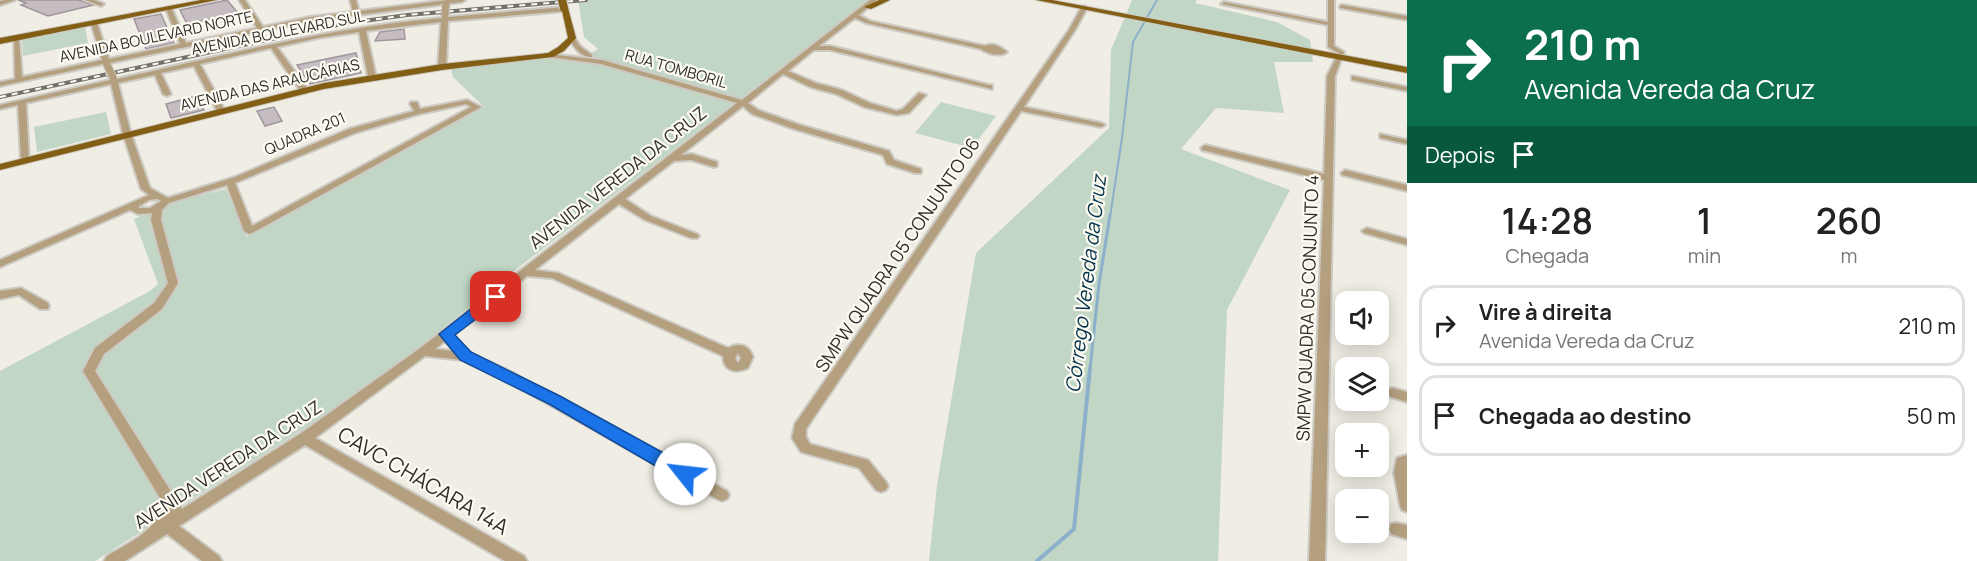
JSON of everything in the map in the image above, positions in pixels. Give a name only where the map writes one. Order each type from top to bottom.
[{"type":"main road","points":[[0,41],[213,0]]},
{"type":"main road","points":[[871,3],[886,0]]},
{"type":"main road","points":[[1040,0],[1084,9],[1126,14]]},
{"type":"main road","points":[[1060,0],[1407,70]]},
{"type":"main road","points":[[550,55],[561,49],[572,38],[564,6]]},
{"type":"main road","name":"AVENIDA DAS ARAUCÁRIAS","points":[[0,167],[221,111],[372,77],[550,55]]},
{"type":"main road","points":[[1341,55],[1407,65]]},
{"type":"street","points":[[0,3],[12,0]]},
{"type":"street","points":[[88,0],[101,4]]},
{"type":"street","points":[[242,0],[260,28]]},
{"type":"street","points":[[353,0],[356,12]]},
{"type":"street","name":"AVENIDA BOULEVARD NORTE","points":[[0,84],[107,63],[260,28],[356,12],[462,0]]},
{"type":"street","points":[[1331,0],[1331,47],[1341,55]]},
{"type":"street","points":[[442,67],[446,2]]},
{"type":"street","name":"AVENIDA VEREDA DA CRUZ","points":[[112,561],[151,537],[173,514],[203,504],[305,438],[423,352],[674,158],[742,102],[814,48],[827,45],[847,23],[871,3]]},
{"type":"street","points":[[1224,4],[1330,24]]},
{"type":"street","name":"AVENIDA BOULEVARD SUL","points":[[0,107],[113,79],[362,29],[445,17],[564,6]]},
{"type":"street","points":[[1342,7],[1407,18]]},
{"type":"street","points":[[169,9],[184,45]]},
{"type":"street","name":"SMPW QUADRA 05 CONJUNTO 06","points":[[881,486],[863,464],[806,448],[799,438],[800,428],[1072,30],[1084,9]]},
{"type":"street","points":[[856,16],[868,22],[984,48],[995,47],[1002,52]]},
{"type":"street","points":[[847,23],[868,22]]},
{"type":"street","points":[[94,23],[146,189],[162,198],[153,214]]},
{"type":"street","points":[[362,29],[372,77]]},
{"type":"street","points":[[16,38],[19,79]]},
{"type":"street","name":"RUA TOMBORIL","points":[[572,38],[580,50],[602,62]]},
{"type":"street","points":[[827,45],[989,87]]},
{"type":"street","points":[[273,46],[305,91]]},
{"type":"street","name":"RUA TOMBORIL","points":[[550,55],[602,62],[742,102]]},
{"type":"street","name":"SMPW QUADRA 05 CONJUNTO 4","points":[[1317,561],[1331,76],[1341,55]]},
{"type":"street","points":[[196,63],[221,111]]},
{"type":"street","points":[[785,71],[824,82],[867,105],[897,113],[906,111],[922,95]]},
{"type":"street","points":[[157,72],[167,94]]},
{"type":"street","points":[[1355,78],[1407,90]]},
{"type":"street","points":[[722,96],[745,95],[763,87]]},
{"type":"street","points":[[716,124],[731,106],[722,96]]},
{"type":"street","points":[[22,102],[25,160]]},
{"type":"street","name":"QUADRA 201","points":[[1,264],[137,205],[196,192],[230,181],[352,131],[416,108],[467,102],[477,107],[249,231],[230,181]]},
{"type":"street","points":[[742,102],[755,112]]},
{"type":"street","points":[[1019,108],[1101,125]]},
{"type":"street","points":[[731,111],[755,112],[886,153],[890,162],[918,171]]},
{"type":"street","points":[[1383,136],[1407,142]]},
{"type":"street","points":[[1205,148],[1328,178]]},
{"type":"street","points":[[683,150],[692,157],[714,164]]},
{"type":"street","points":[[674,158],[692,157]]},
{"type":"street","points":[[1345,173],[1407,188]]},
{"type":"street","points":[[146,189],[137,205],[153,214],[173,283],[158,306],[99,351],[89,371],[173,514],[213,561]]},
{"type":"street","points":[[619,200],[648,218],[694,236]]},
{"type":"street","points":[[1367,231],[1407,242]]},
{"type":"street","points":[[542,261],[554,275]]},
{"type":"street","points":[[525,273],[554,275],[728,353],[734,350],[745,352],[749,357],[749,363]]},
{"type":"street","points":[[0,295],[21,291],[44,306]]},
{"type":"street","points":[[446,334],[465,356]]},
{"type":"street","points":[[423,352],[465,356],[554,400],[722,495]]},
{"type":"street","points":[[1392,393],[1407,397]]},
{"type":"street","name":"CAVC CHÁCARA 14A","points":[[305,438],[519,561]]},
{"type":"street","points":[[1407,461],[1402,462],[1401,473],[1407,506]]},
{"type":"street","points":[[151,537],[167,515],[173,514]]},
{"type":"green space","points":[[578,0],[870,0],[523,264],[368,388],[95,561],[0,561],[0,371],[150,291],[158,284],[134,219],[176,201],[226,189],[247,237],[484,107],[453,77],[451,69],[562,57],[583,59],[598,49],[584,37]]},
{"type":"green space","points":[[1132,0],[1197,0],[1195,3],[1277,22],[1310,40],[1313,62],[1274,62],[1284,113],[1216,108],[1181,149],[1290,190],[1227,310],[1218,561],[929,561],[937,485],[976,253],[1109,128],[1111,50]]},
{"type":"green space","points":[[85,27],[88,43],[23,56],[22,39]]},
{"type":"green space","points":[[941,102],[996,116],[972,148],[915,133]]},
{"type":"green space","points":[[106,112],[111,134],[37,152],[34,127]]},
{"type":"building","points":[[18,0],[79,0],[93,5],[48,16],[21,5],[26,3]]},
{"type":"building","points":[[227,0],[238,13],[187,24],[180,10]]},
{"type":"building","points":[[161,14],[174,43],[146,49],[134,19]]},
{"type":"building","points":[[404,29],[405,39],[375,41],[380,32]]},
{"type":"building","points":[[356,53],[361,73],[310,84],[297,65]]},
{"type":"building","points":[[198,97],[204,110],[171,118],[166,104]]},
{"type":"building","points":[[274,107],[282,121],[265,126],[257,111]]},
{"type":"waterway","name":"Córrego Vereda da Cruz","points":[[1110,217],[1133,42],[1157,0]]},
{"type":"waterway","name":"Córrego Vereda da Cruz","points":[[1090,369],[1099,284],[1110,215]]},
{"type":"waterway","name":"Córrego Vereda da Cruz","points":[[1037,561],[1074,529],[1090,368]]},
{"type":"railway","points":[[0,97],[342,24],[407,15],[586,0]]},
{"type":"route","points":[[496,297],[446,334],[465,356],[554,400],[685,474]]}]
